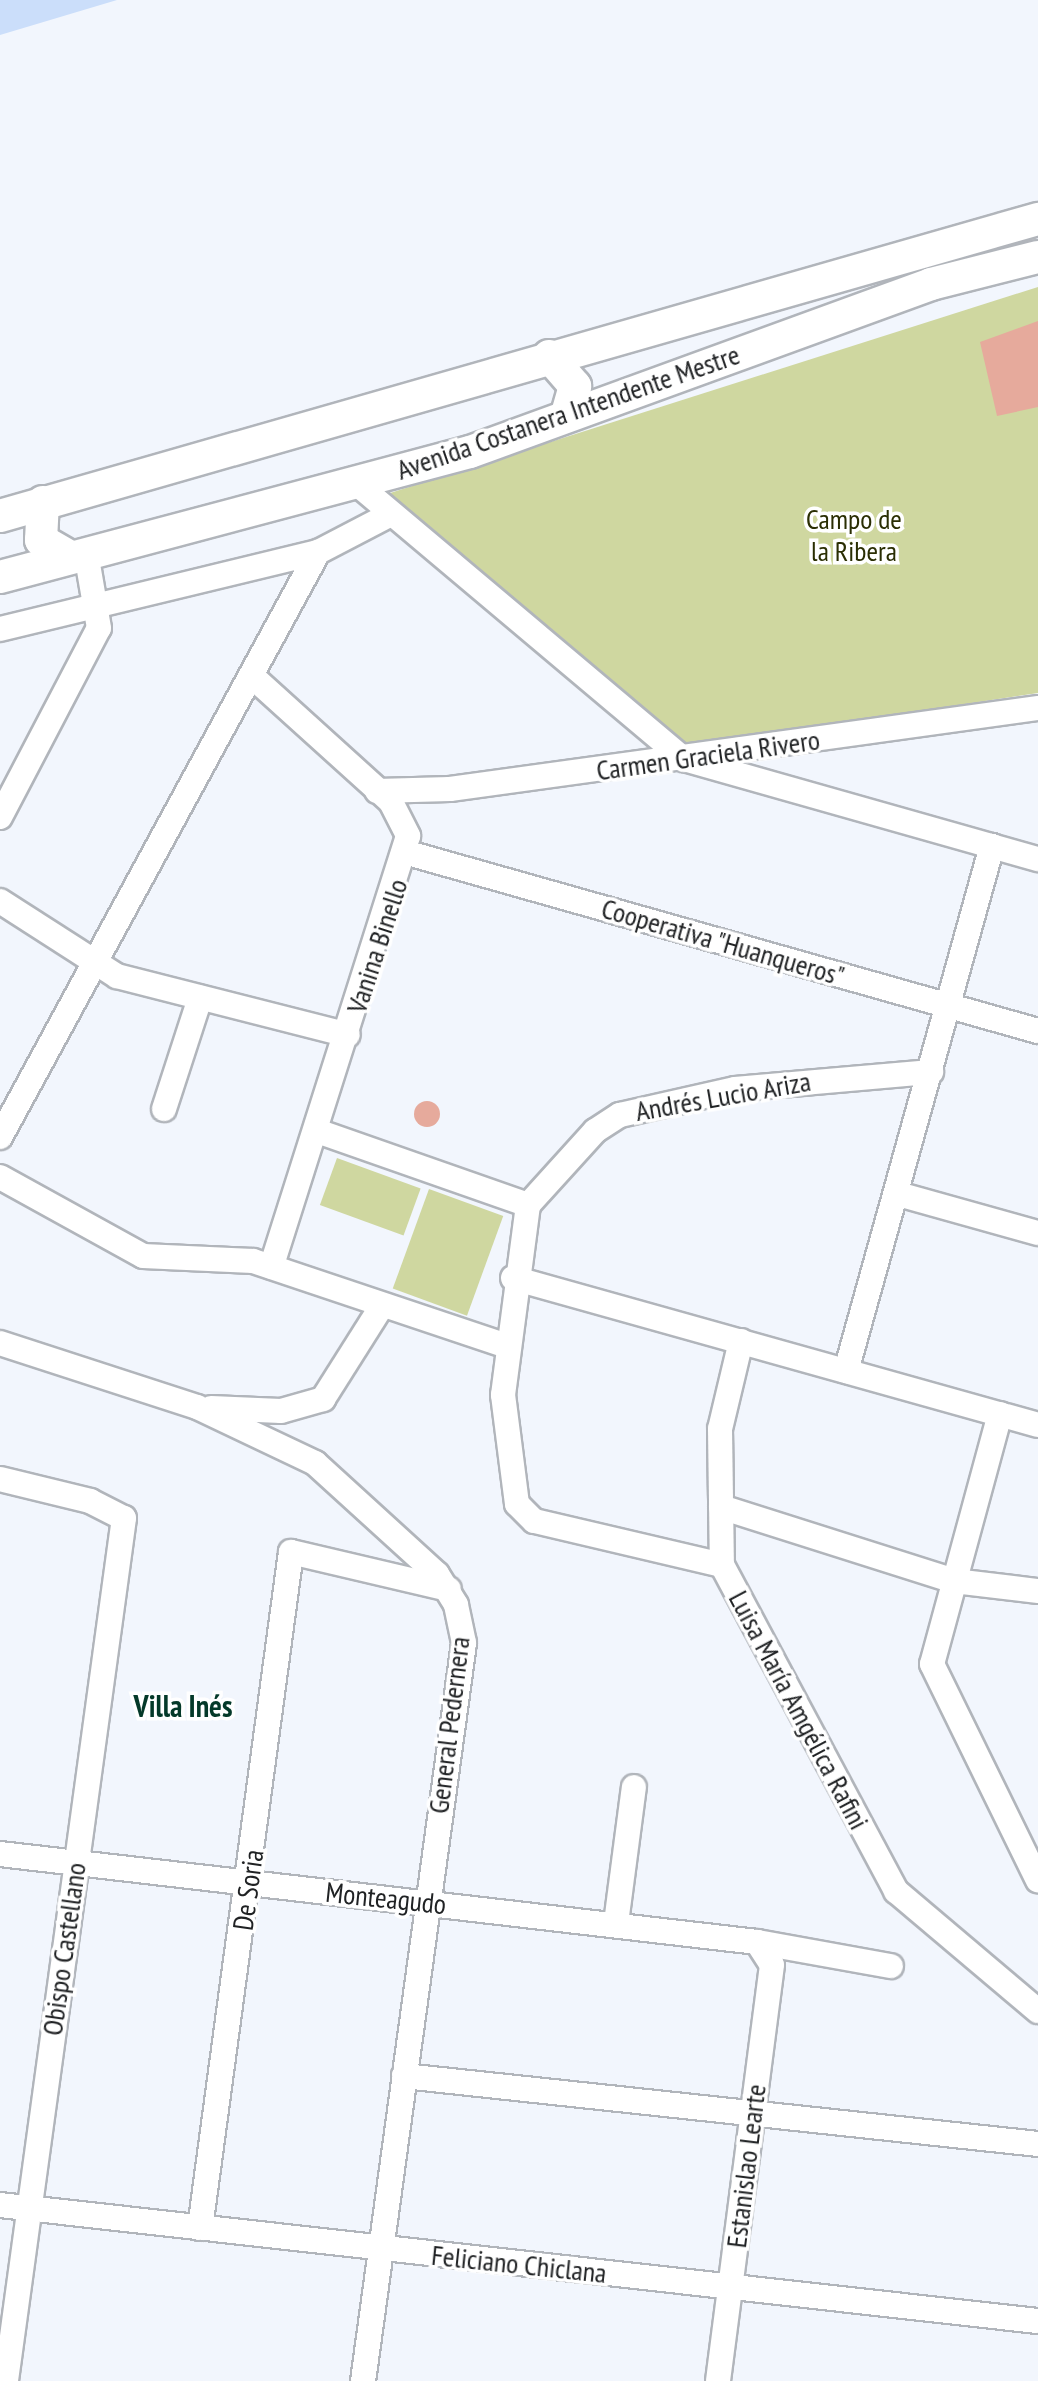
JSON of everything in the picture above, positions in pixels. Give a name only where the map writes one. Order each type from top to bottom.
[{"type":"main road","name":"Avenida Costanera Intendente Mestre","points":[[0,516],[549,356],[1038,219]]},
{"type":"main road","name":"Avenida Costanera Intendente Mestre","points":[[0,577],[470,452],[567,414],[931,284],[1038,257]]},
{"type":"main road","points":[[549,356],[575,386],[567,414]]},
{"type":"main road","points":[[43,502],[41,540],[78,555]]},
{"type":"street","points":[[356,483],[684,759],[777,788],[1038,859]]},
{"type":"street","points":[[0,629],[318,552],[391,514]]},
{"type":"street","points":[[0,1137],[301,592],[318,552]]},
{"type":"street","points":[[0,817],[96,636],[100,604],[78,555]]},
{"type":"street","points":[[276,564],[293,571],[301,592]]},
{"type":"street","points":[[254,678],[377,791],[408,845]]},
{"type":"street","name":"Carmen Graciela Rivero","points":[[377,791],[435,791],[1038,708]]},
{"type":"street","points":[[771,747],[764,766],[777,788]]},
{"type":"street","name":"Vanina Binello","points":[[271,1267],[408,845],[435,791]]},
{"type":"street","name":"Cooperativa \"Huanqueros\"","points":[[408,845],[948,1007],[1038,1031]]},
{"type":"street","points":[[846,1371],[898,1194],[992,846]]},
{"type":"street","points":[[0,901],[125,979],[348,1035]]},
{"type":"street","points":[[164,1109],[200,998]]},
{"type":"street","name":"Andrés Lucio Ariza","points":[[528,1205],[595,1131],[620,1115],[735,1089],[931,1072]]},
{"type":"street","points":[[317,1131],[528,1205],[513,1278],[502,1418],[522,1511],[534,1521],[722,1565]]},
{"type":"street","points":[[0,1177],[143,1256],[271,1267],[380,1309],[507,1346]]},
{"type":"street","points":[[898,1194],[1038,1233]]},
{"type":"street","points":[[513,1278],[1038,1425]]},
{"type":"street","points":[[197,1407],[267,1412],[323,1399],[340,1382],[380,1309]]},
{"type":"street","name":"Luisa María Amgélica Rafini","points":[[741,1341],[722,1410],[722,1565],[896,1891],[1038,2011]]},
{"type":"street","points":[[0,1343],[197,1407],[315,1463],[449,1589]]},
{"type":"street","points":[[1000,1414],[932,1664],[1038,1880]]},
{"type":"street","name":"Obispo Castellano","points":[[0,1479],[90,1501],[124,1518],[6,2381]]},
{"type":"street","points":[[721,1507],[954,1581],[1038,1591]]},
{"type":"street","name":"De Soria","points":[[200,2228],[249,1883],[291,1552],[449,1589]]},
{"type":"street","name":"General Pedernera","points":[[363,2381],[464,1643],[449,1589]]},
{"type":"street","points":[[616,1923],[634,1787]]},
{"type":"street","name":"Monteagudo","points":[[0,1854],[616,1923],[891,1966]]},
{"type":"street","name":"Estanislao Learte","points":[[718,2381],[772,1965],[762,1947]]},
{"type":"street","points":[[404,2076],[752,2116],[1038,2144]]},
{"type":"street","name":"Feliciano Chiclana","points":[[0,2205],[1038,2321]]},
{"type":"green space","name":"Campo de la Ribera","points":[[1038,287],[1038,693],[685,746],[387,494]]},
{"type":"green space","points":[[337,1158],[421,1188],[404,1235],[320,1205]]},
{"type":"green space","points":[[429,1189],[503,1216],[467,1316],[393,1289]]},
{"type":"water","points":[[0,0],[117,0],[0,35]]},
{"type":"building","points":[[1038,321],[1038,407],[997,416],[980,342]]},
{"type":"building","points":[[427,1101],[436,1105],[440,1114],[436,1123],[427,1127],[418,1123],[414,1114],[418,1105]]},
{"type":"district","name":"Villa Inés","points":[[183,1706]]}]
